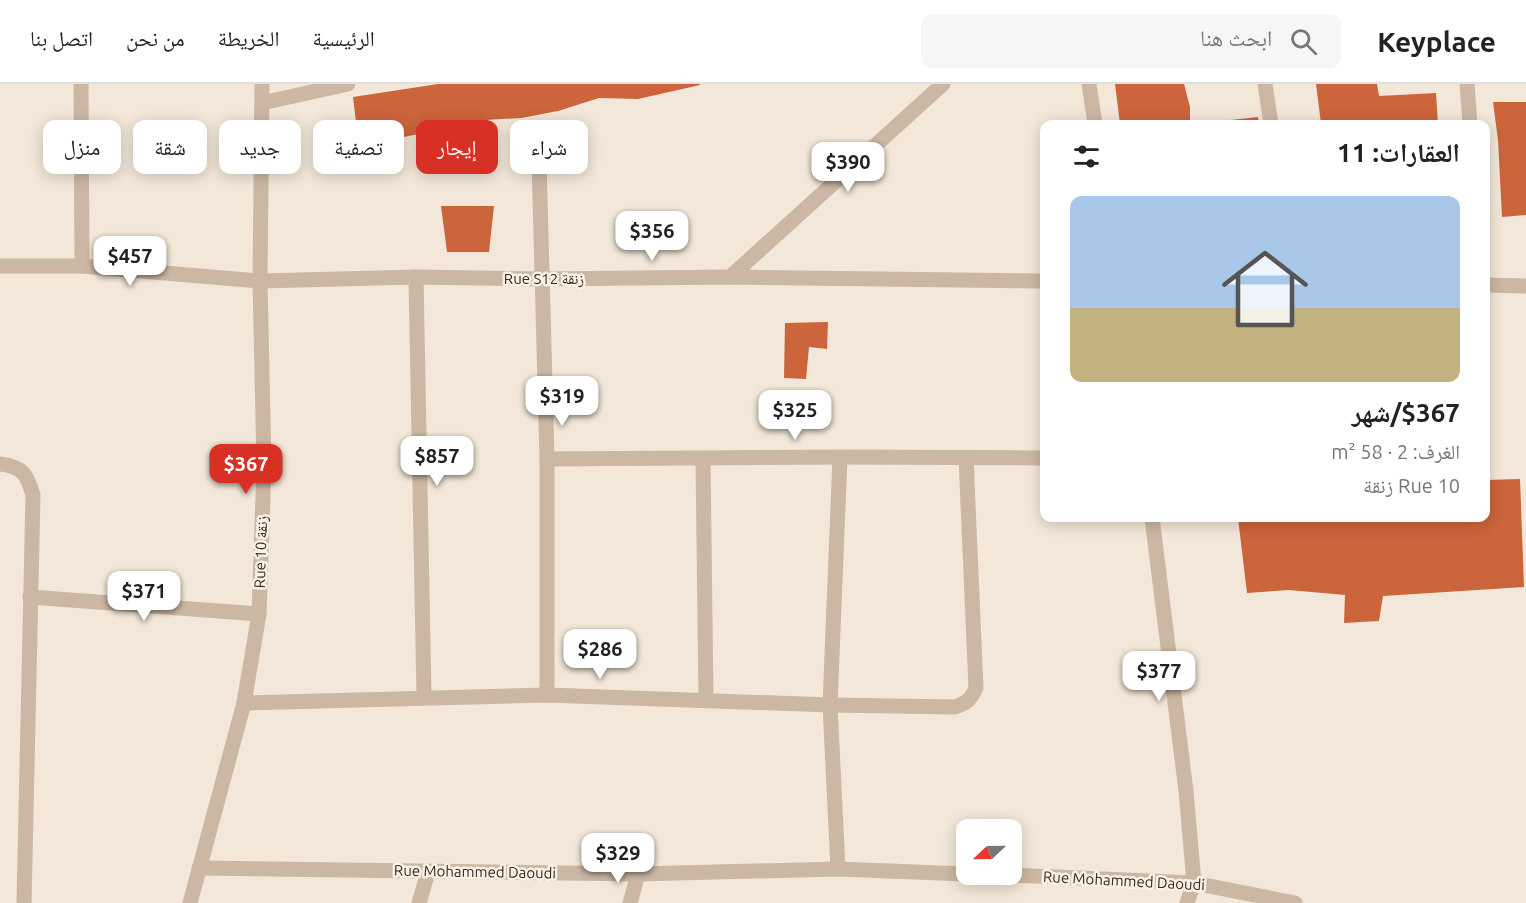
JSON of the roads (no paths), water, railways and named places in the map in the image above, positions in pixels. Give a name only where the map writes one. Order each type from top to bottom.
[{"type":"street","points":[[81,84],[82,266]]},
{"type":"street","name":"Rue 10 زنقة","points":[[190,903],[244,703],[259,614],[264,466],[261,281],[262,84]]},
{"type":"street","points":[[262,103],[348,84]]},
{"type":"street","points":[[730,277],[943,84]]},
{"type":"street","points":[[1089,84],[1094,120]]},
{"type":"street","points":[[1265,84],[1270,120]]},
{"type":"street","points":[[1467,84],[1470,120]]},
{"type":"street","points":[[539,174],[547,459],[548,695]]},
{"type":"street","name":"Rue S12 زنقة","points":[[0,266],[82,266],[261,281],[416,277],[1040,280]]},
{"type":"street","points":[[416,277],[424,697]]},
{"type":"street","points":[[1490,285],[1526,286]]},
{"type":"street","points":[[547,459],[840,456],[1040,458]]},
{"type":"street","points":[[838,869],[830,705],[840,456]]},
{"type":"street","points":[[244,703],[548,695],[830,705],[955,707],[965,704],[972,698],[976,688],[966,458]]},
{"type":"street","points":[[703,459],[706,700]]},
{"type":"street","points":[[0,464],[19,469],[28,478],[33,495],[24,903]]},
{"type":"street","points":[[1152,522],[1186,791],[1194,883],[1187,903]]},
{"type":"street","points":[[30,597],[259,614]]},
{"type":"street","name":"Rue Mohammed Daoudi","points":[[199,868],[638,874],[838,869],[956,874]]},
{"type":"street","points":[[419,903],[428,872]]},
{"type":"street","points":[[630,903],[638,874]]},
{"type":"street","name":"Rue Mohammed Daoudi","points":[[1022,875],[1194,883],[1295,903]]}]
